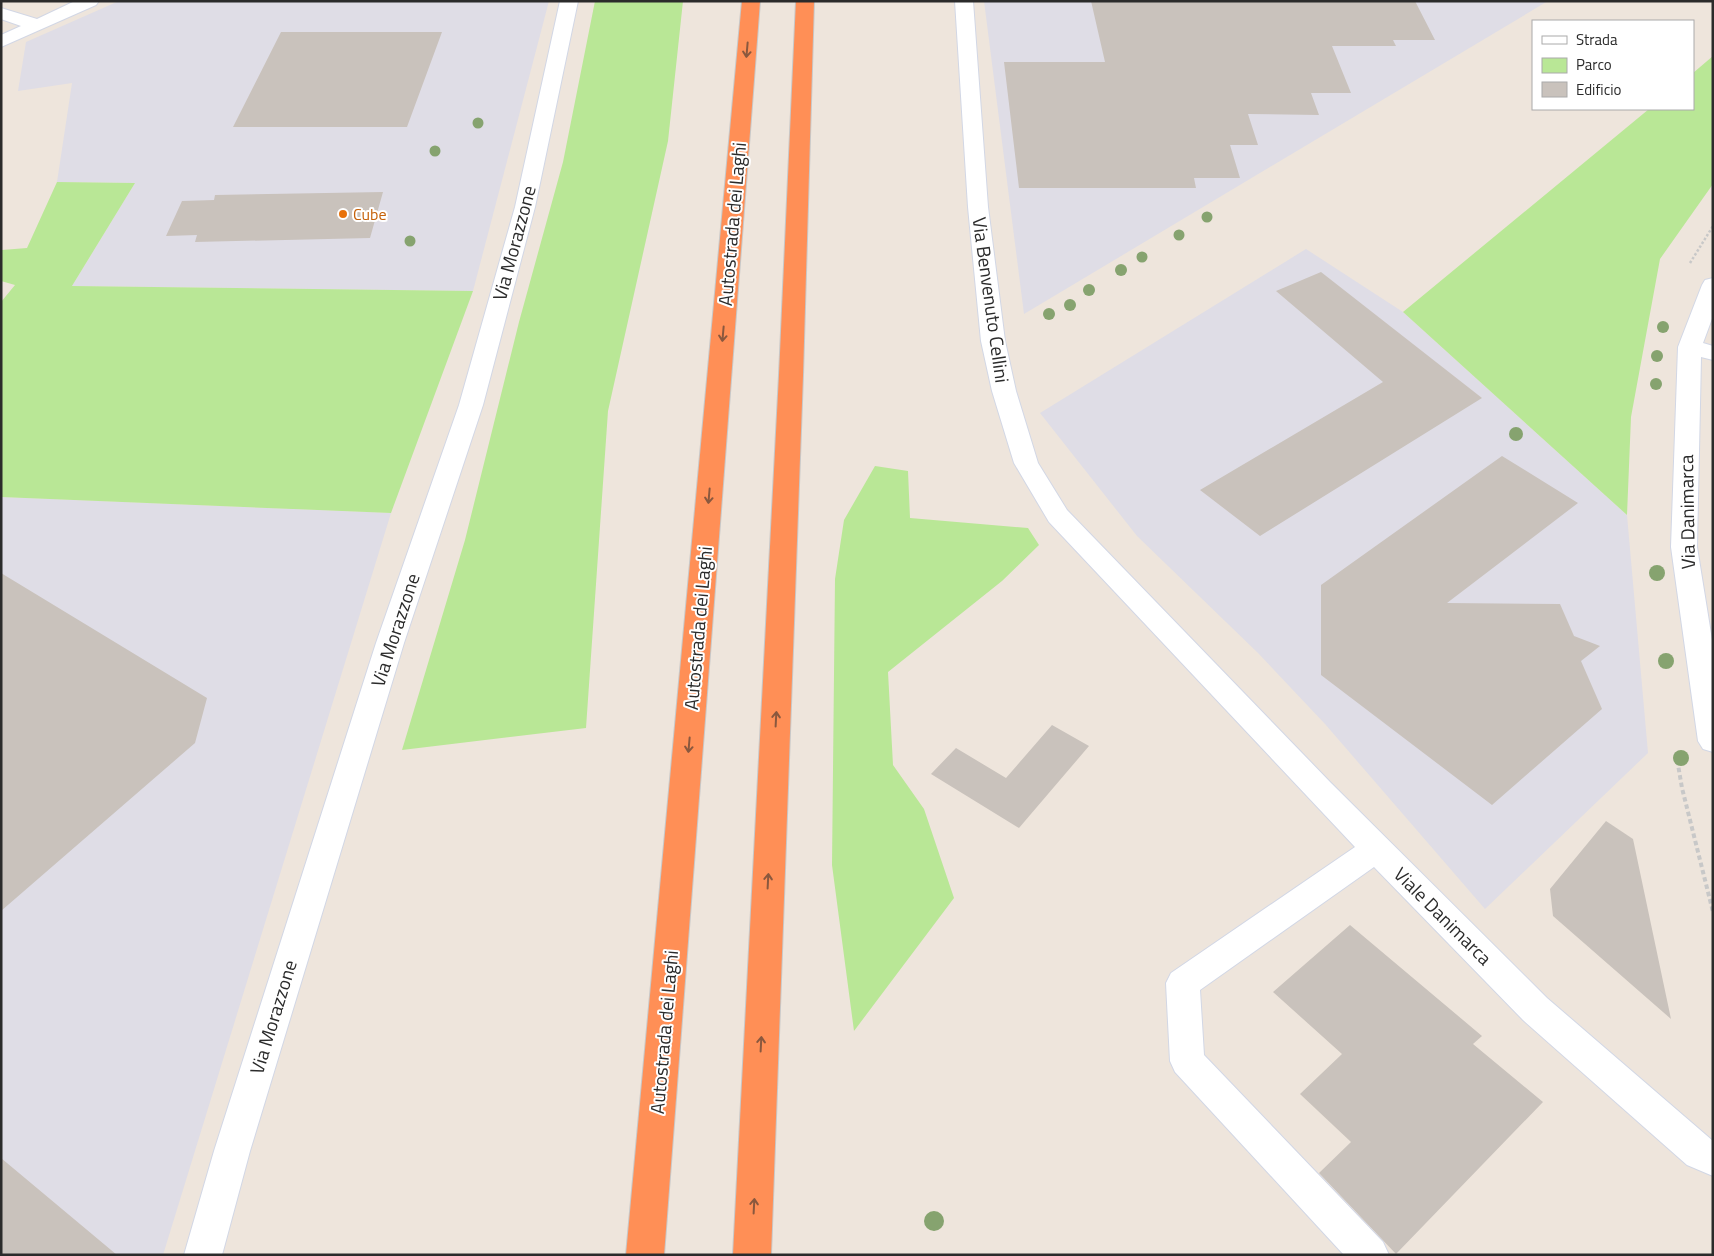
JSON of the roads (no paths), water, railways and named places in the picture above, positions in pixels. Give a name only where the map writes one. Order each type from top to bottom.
[{"type":"highway","name":"Autostrada dei Laghi","points":[[645,1255],[751,1]]},
{"type":"highway","points":[[752,1255],[791,375],[804,1]]},
{"type":"street","points":[[1,42],[90,1]]},
{"type":"street","name":"Via Morazzone","points":[[203,1255],[232,1151],[387,652],[471,405],[525,207],[569,1]]},
{"type":"street","name":"Via Benvenuto Cellini","points":[[964,1],[978,207],[994,341],[1004,391],[1026,462],[1058,516],[1190,654]]},
{"type":"street","points":[[1,13],[37,25]]},
{"type":"street","name":"Via Danimarca","points":[[1713,285],[1686,432],[1684,548],[1713,741]]},
{"type":"street","name":"Viale Danimarca","points":[[1190,654],[1320,792],[1535,1009],[1700,1153],[1713,1159]]},
{"type":"street","points":[[1370,1255],[1187,1061],[1183,983],[1376,849]]},
{"type":"place","name":"Cube","points":[[343,214]]}]
